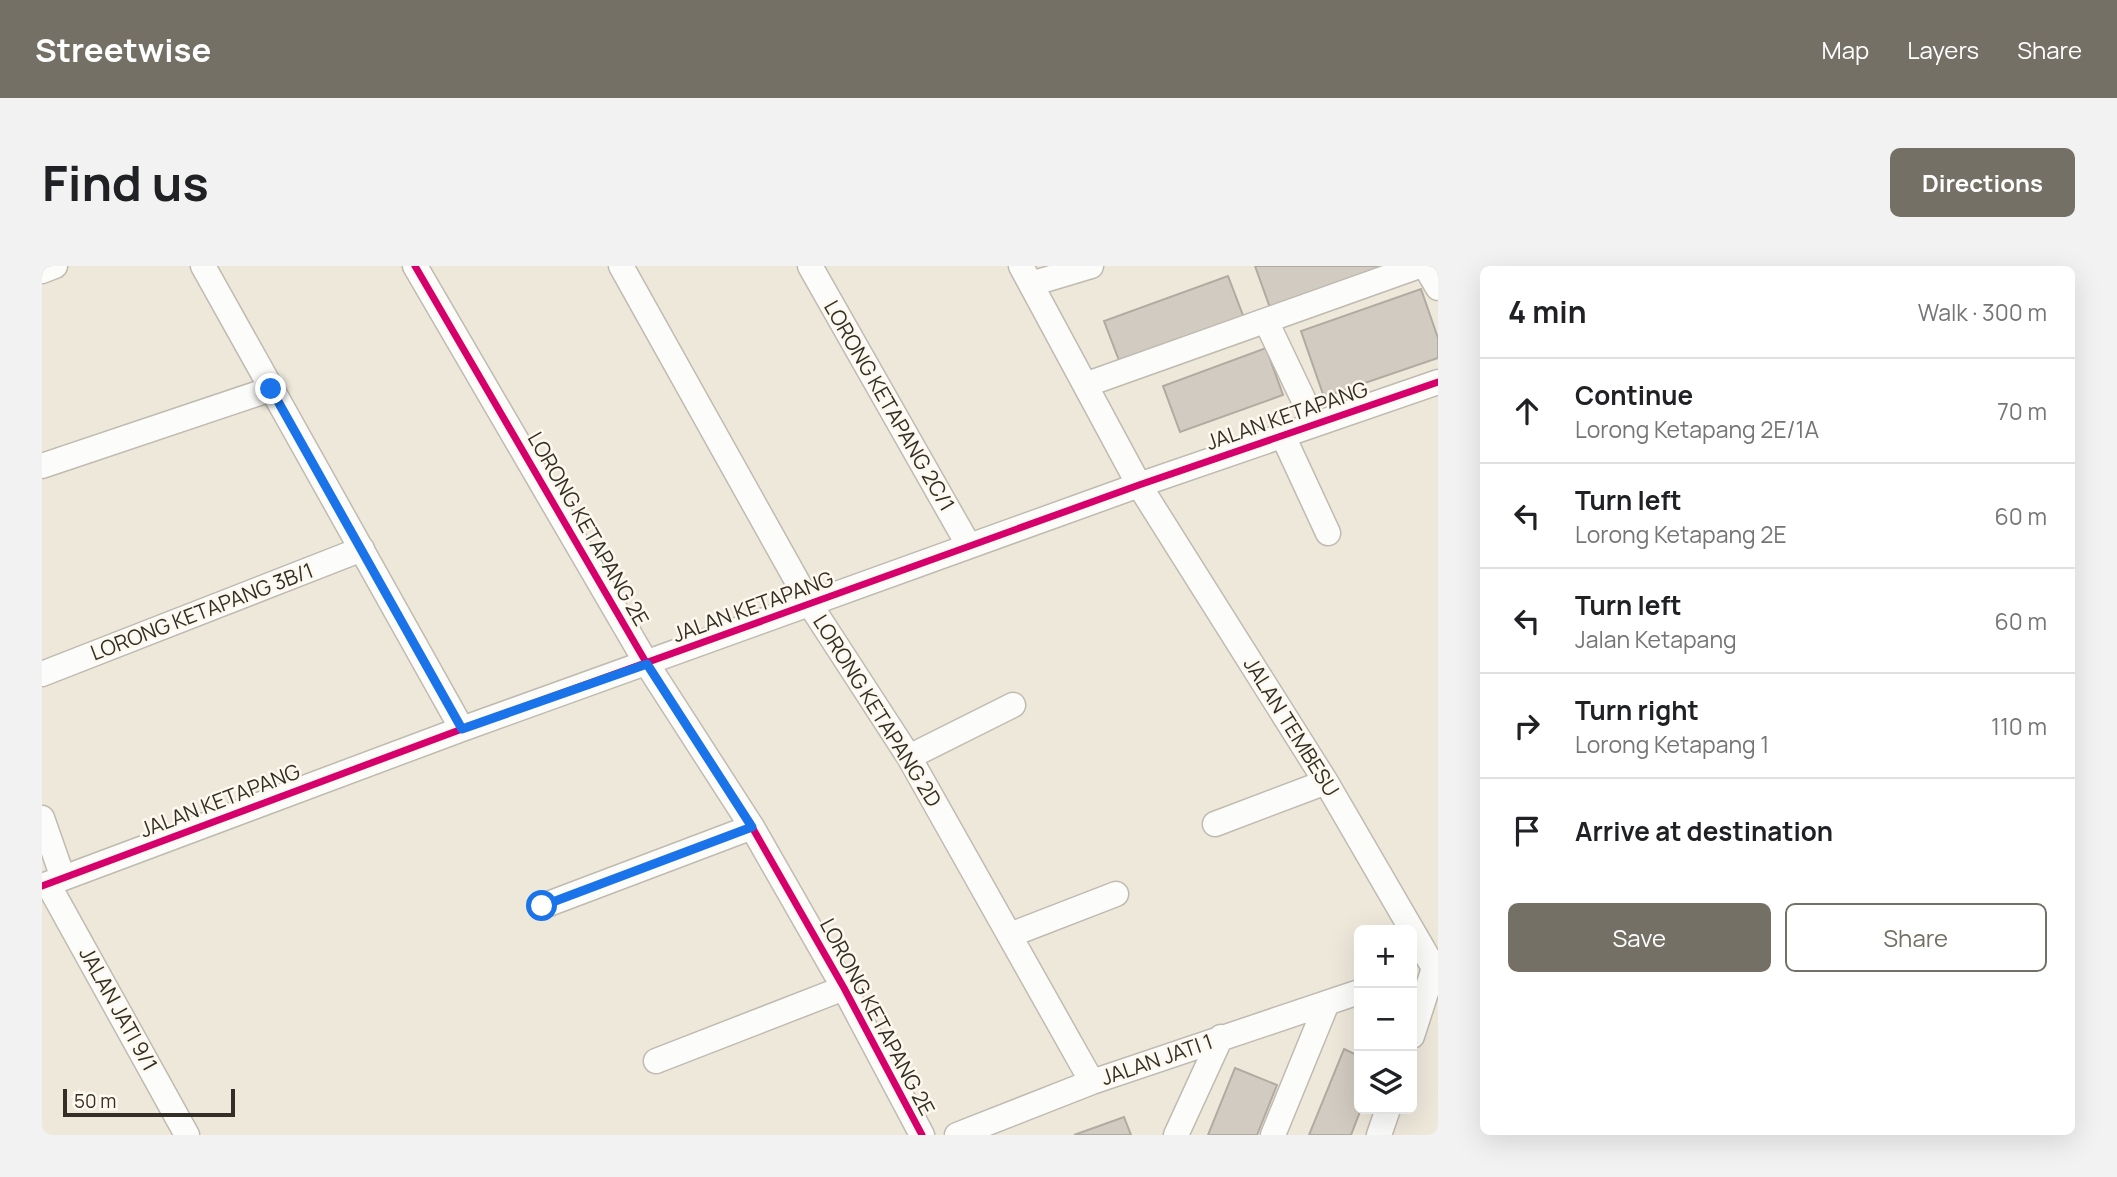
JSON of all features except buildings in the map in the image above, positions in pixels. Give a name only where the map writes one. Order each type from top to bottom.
[{"type":"street","points":[[42,271],[55,266]]},
{"type":"street","points":[[202,266],[462,729]]},
{"type":"street","name":"LORONG KETAPANG 2E","points":[[415,266],[647,664],[752,827],[845,988],[922,1135]]},
{"type":"street","name":"LORONG KETAPANG 2D","points":[[621,266],[811,606],[909,757],[1092,1082]]},
{"type":"street","name":"LORONG KETAPANG 2C/1","points":[[810,266],[969,546]]},
{"type":"street","points":[[1026,275],[1091,266]]},
{"type":"street","points":[[1096,381],[1422,266],[1438,288]]},
{"type":"street","name":"JALAN TEMBESU","points":[[1026,275],[1139,485],[1326,782],[1428,971]]},
{"type":"street","points":[[1266,321],[1315,424]]},
{"type":"street","name":"JALAN KETAPANG","points":[[51,882],[462,729],[811,606],[969,546],[1438,382]]},
{"type":"street","points":[[42,466],[271,389]]},
{"type":"street","points":[[1283,436],[1328,533]]},
{"type":"street","name":"LORONG KETAPANG 3B/1","points":[[42,674],[362,549]]},
{"type":"street","points":[[909,757],[1013,705]]},
{"type":"street","points":[[1215,824],[1326,782]]},
{"type":"street","name":"JALAN JATI 9/1","points":[[42,818],[51,882],[187,1135]]},
{"type":"street","points":[[542,906],[752,827]]},
{"type":"street","points":[[1010,935],[1116,894]]},
{"type":"street","points":[[1417,1016],[1428,971]]},
{"type":"street","points":[[656,1061],[845,988]]},
{"type":"street","name":"JALAN JATI 1","points":[[957,1135],[1092,1082],[1354,994]]},
{"type":"street","points":[[1273,1135],[1327,1003]]},
{"type":"street","points":[[1176,1135],[1221,1037]]},
{"type":"street","points":[[1379,1135],[1386,1114]]},
{"type":"cycle path","points":[[415,266],[647,664],[752,827],[844,988],[922,1135]]},
{"type":"cycle path","points":[[42,886],[462,729],[1139,485],[1438,382]]},
{"type":"route","points":[[271,389],[462,729],[647,664],[752,827],[542,906]]}]
